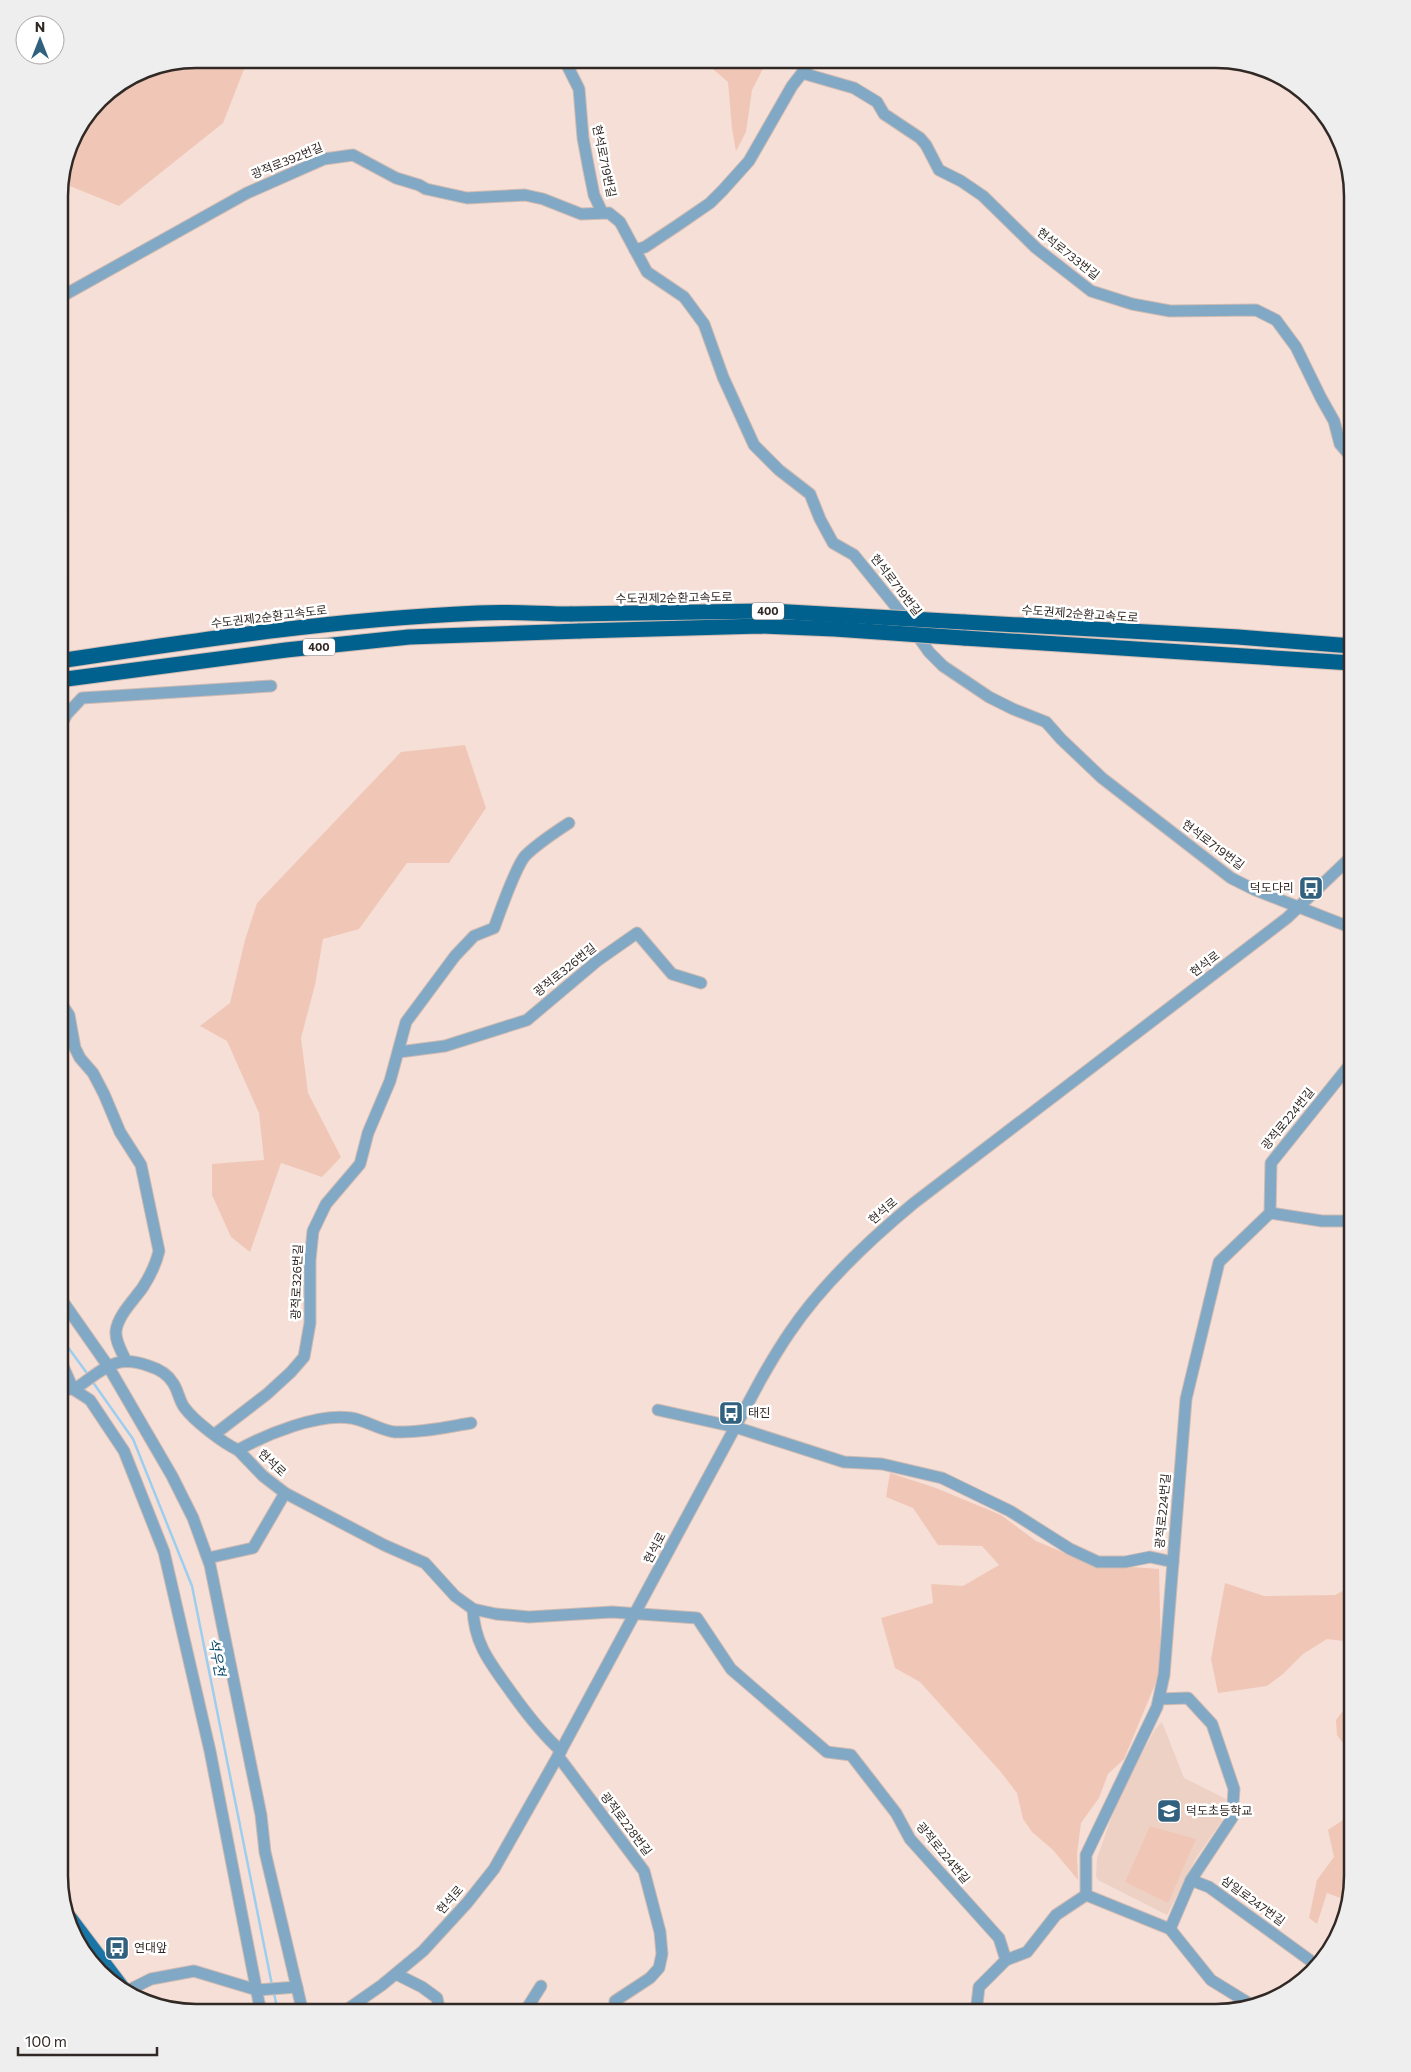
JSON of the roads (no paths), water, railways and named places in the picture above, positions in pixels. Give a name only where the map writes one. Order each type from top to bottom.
[{"type":"highway","name":"수도권제2순환고속도로","points":[[68,661],[272,630],[372,620],[480,613],[572,614],[771,611],[1238,637],[1344,645]]},
{"type":"highway","name":"400","points":[[68,679],[286,650],[409,637],[761,626],[835,629],[1344,663]]},
{"type":"highway","points":[[1238,637],[1344,638]]},
{"type":"highway","points":[[1121,649],[1344,671]]},
{"type":"main road","points":[[79,1931],[111,1972]]},
{"type":"street","name":"현석로719번길","points":[[568,68],[579,89],[587,162],[594,195],[602,212],[609,213],[620,222],[647,272],[684,297],[704,324],[731,394],[754,445],[779,470],[810,494],[820,519],[834,543],[854,554],[930,652],[943,666],[989,697],[1046,722],[1102,778],[1231,878],[1255,890],[1344,925]]},
{"type":"street","points":[[635,250],[645,247],[686,220],[710,203],[723,190],[748,161],[792,86],[806,68]]},
{"type":"street","name":"현석로733번길","points":[[802,73],[854,88],[877,102],[884,114],[920,138],[926,145],[939,170],[961,181],[983,196],[1036,248],[1067,270],[1091,291],[1132,304],[1170,311],[1256,310],[1276,320],[1296,347],[1334,421],[1340,444],[1344,449]]},
{"type":"street","name":"광적로392번길","points":[[68,293],[247,193],[324,159],[352,155],[396,178],[426,189],[467,198],[525,196],[543,200],[581,214],[602,212]]},
{"type":"street","points":[[68,714],[82,698],[116,694],[271,686]]},
{"type":"street","name":"광적로326번길","points":[[215,1434],[267,1394],[304,1357],[310,1323],[310,1260],[313,1231],[326,1204],[360,1164],[368,1133],[390,1081],[406,1022],[455,956],[474,936],[494,928],[502,905],[524,857],[546,838],[569,823]]},
{"type":"street","points":[[1301,907],[1344,864]]},
{"type":"street","name":"현석로","points":[[354,2004],[396,1974],[423,1951],[483,1883],[504,1853],[760,1381],[790,1332],[824,1289],[877,1234],[914,1203],[1301,907]]},
{"type":"street","name":"광적로326번길","points":[[399,1052],[445,1046],[527,1020],[597,961],[637,933],[672,974],[701,983]]},
{"type":"street","points":[[68,1013],[75,1048],[80,1058],[93,1073],[120,1132],[141,1164],[159,1251],[156,1263],[143,1286],[123,1314],[116,1330],[118,1343],[126,1361]]},
{"type":"street","name":"광적로224번길","points":[[1086,1895],[1086,1855],[1159,1699],[1164,1675],[1186,1399],[1219,1262],[1270,1213],[1271,1162],[1344,1072]]},
{"type":"street","points":[[1270,1213],[1322,1221],[1344,1221]]},
{"type":"street","points":[[67,1308],[108,1366],[172,1476],[193,1518],[208,1558],[261,1815],[265,1852],[302,2004]]},
{"type":"street","points":[[67,1389],[76,1387],[118,1361],[132,1361],[162,1370],[174,1383],[184,1407],[202,1426],[238,1450],[276,1431],[335,1416],[353,1418],[393,1432],[425,1430],[472,1423]]},
{"type":"street","points":[[67,1376],[90,1400],[124,1451],[164,1552],[210,1751],[260,2004]]},
{"type":"street","points":[[658,1410],[736,1427],[844,1462],[882,1464],[942,1478],[1010,1510],[1070,1549],[1098,1562],[1125,1562],[1150,1558],[1173,1562]]},
{"type":"street","name":"현석로","points":[[238,1450],[263,1476],[284,1493],[384,1545],[425,1563],[455,1596],[473,1609]]},
{"type":"street","points":[[208,1558],[253,1548],[284,1493]]},
{"type":"street","points":[[559,1753],[534,1724],[490,1664],[477,1638],[473,1623],[473,1609],[496,1614],[529,1617],[612,1612],[634,1614]]},
{"type":"street","name":"광적로224번길","points":[[634,1614],[697,1618],[731,1669],[827,1752],[851,1755],[896,1813],[910,1839],[999,1938],[1006,1960]]},
{"type":"street","points":[[1159,1699],[1188,1698],[1212,1724],[1234,1789],[1232,1818],[1190,1880],[1170,1929]]},
{"type":"street","name":"광적로228번길","points":[[559,1753],[644,1872],[660,1932],[662,1954],[659,1968],[650,1978],[615,2001],[615,2004]]},
{"type":"street","name":"삼일로247번길","points":[[1190,1880],[1209,1886],[1311,1961]]},
{"type":"street","points":[[977,2004],[979,1987],[1006,1960],[1027,1952],[1056,1915],[1086,1895],[1170,1929],[1211,1980],[1245,2001]]},
{"type":"street","points":[[135,1989],[151,1979],[194,1971],[258,1990],[297,1987]]},
{"type":"street","points":[[396,1974],[422,1987],[437,1998],[438,2004]]},
{"type":"street","points":[[530,2004],[541,1986]]},
{"type":"waterway","name":"석우천","points":[[67,1346],[89,1376]]},
{"type":"waterway","name":"석우천","points":[[92,1381],[133,1439],[192,1586],[272,1985]]},
{"type":"waterway","name":"석우천","points":[[274,1993],[276,2004]]},
{"type":"place","name":"덕도다리","points":[[1311,888]]},
{"type":"place","name":"태진","points":[[731,1413]]},
{"type":"place","name":"덕도초등학교","points":[[1169,1811]]},
{"type":"place","name":"연대앞","points":[[117,1948]]}]
